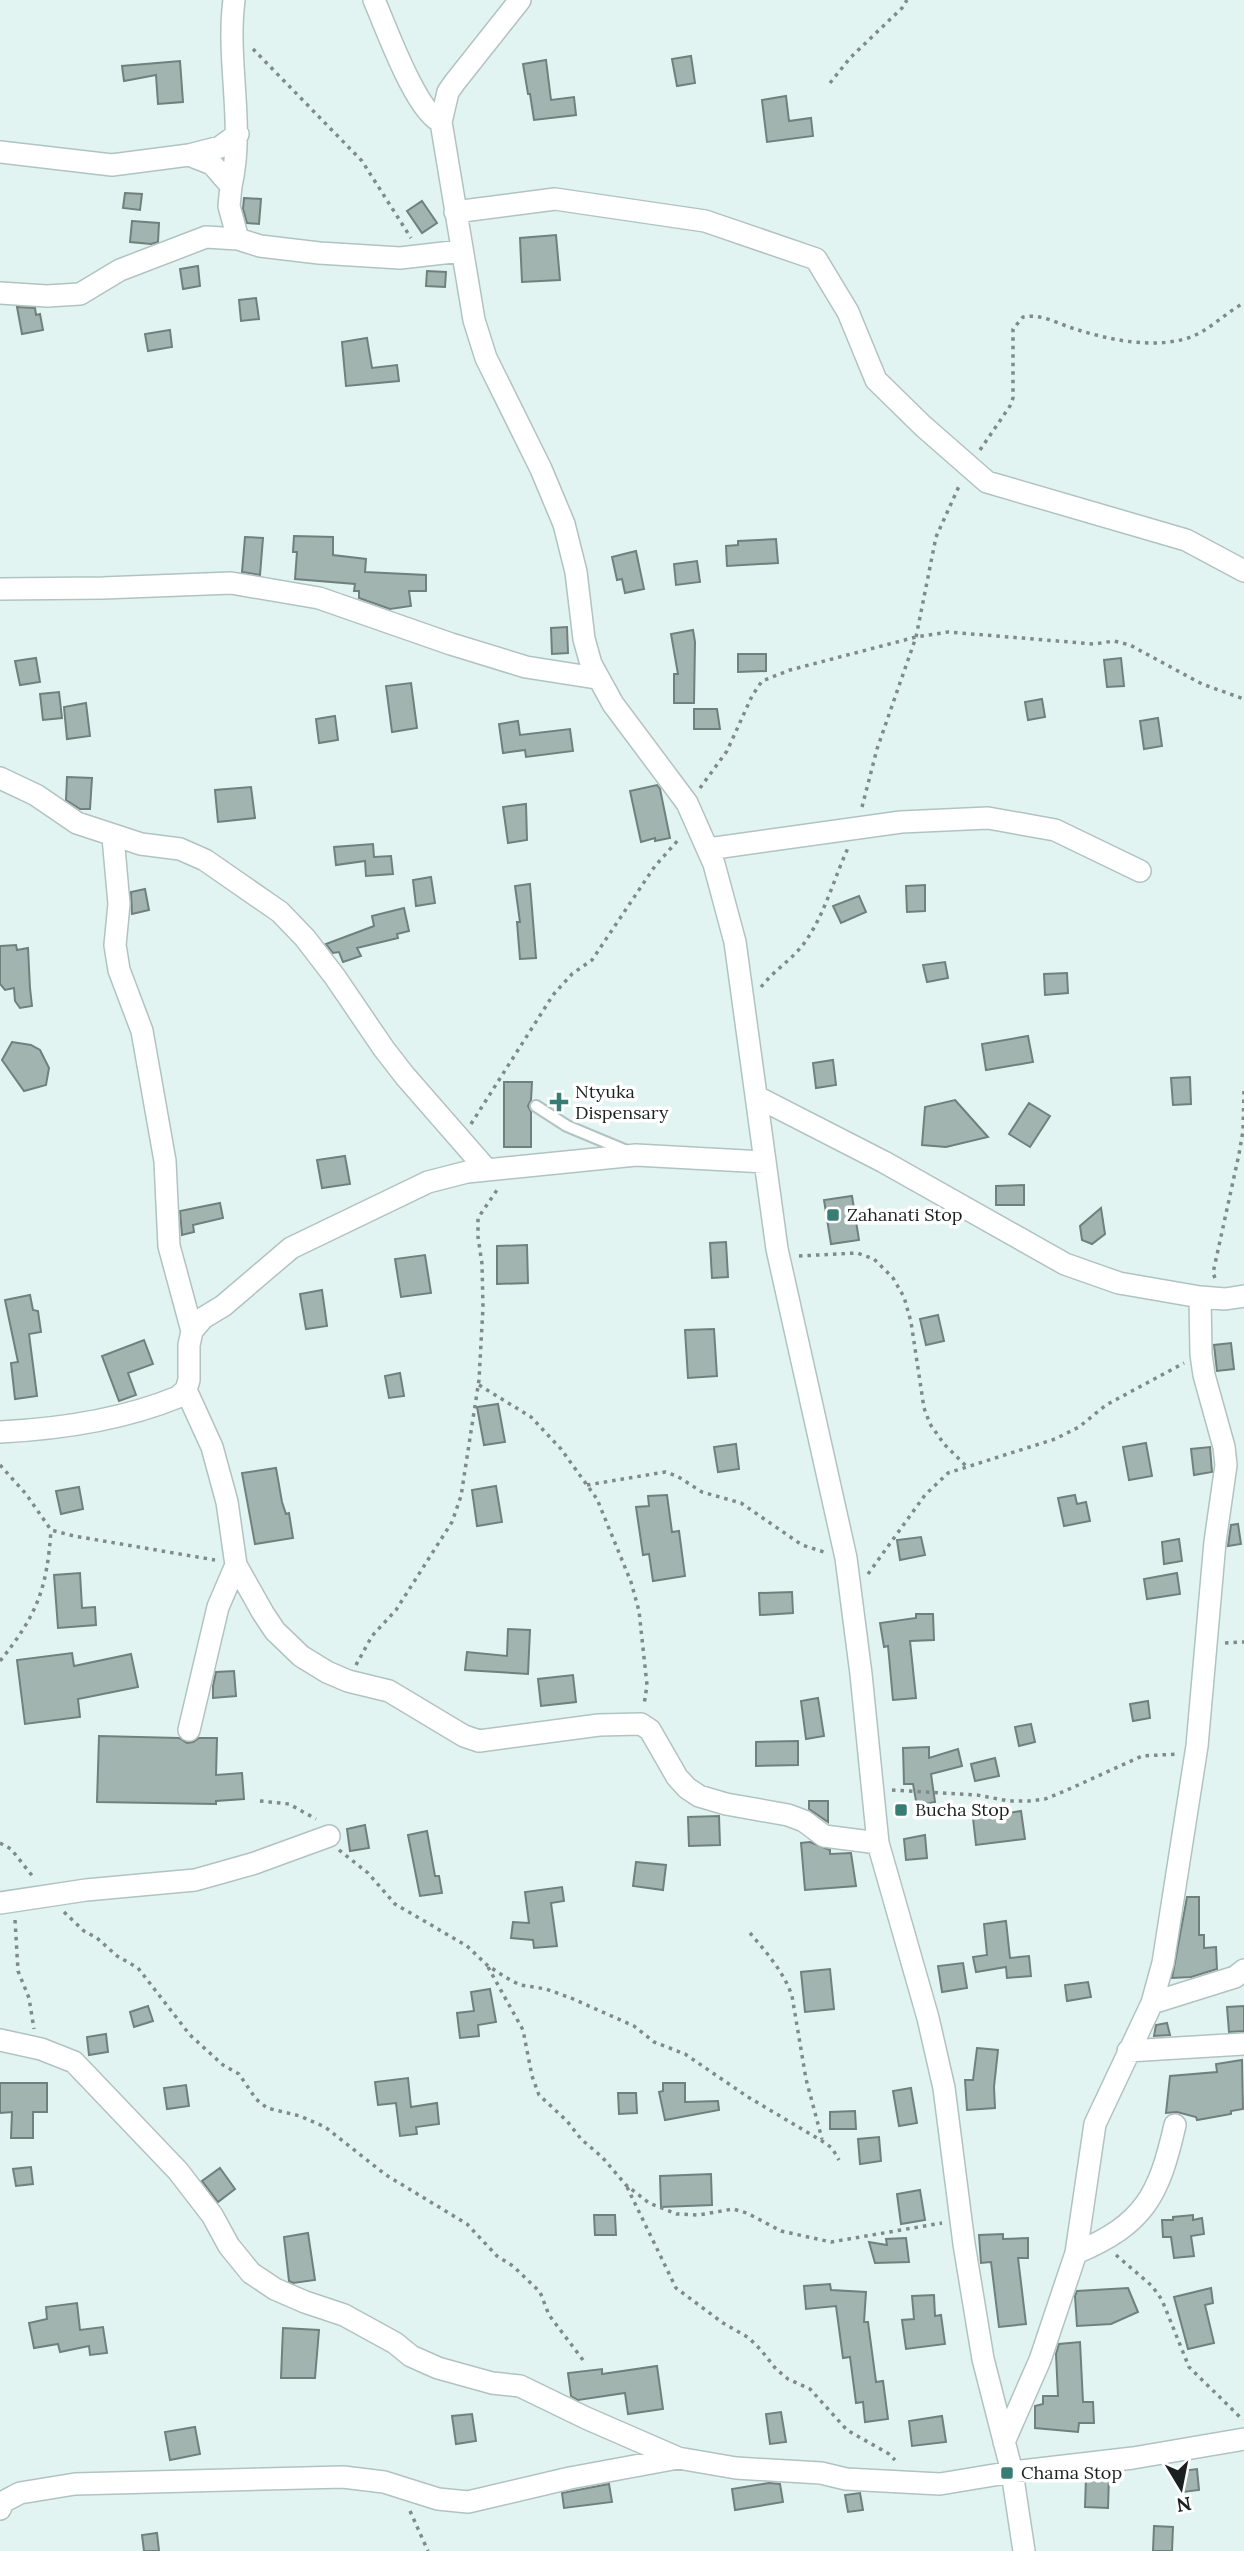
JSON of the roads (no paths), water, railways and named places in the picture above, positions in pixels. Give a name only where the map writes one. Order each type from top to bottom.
[{"type":"street","points":[[234,0],[231,26],[238,134],[229,206],[238,239]]},
{"type":"street","points":[[374,0],[420,102],[431,117],[441,122]]},
{"type":"street","points":[[520,0],[455,82],[444,105],[441,122],[474,320],[484,351],[541,469],[564,524],[576,572],[587,653],[596,678],[692,812],[708,849],[735,942],[780,1261],[846,1558],[878,1843],[928,2018],[941,2077],[983,2360],[1012,2472],[1024,2551]]},
{"type":"street","points":[[0,152],[111,166],[189,155],[220,147],[238,134]]},
{"type":"street","points":[[189,155],[212,164],[231,186]]},
{"type":"street","points":[[455,212],[555,199],[705,221],[816,260],[849,312],[876,380],[987,482],[1186,540],[1244,571]]},
{"type":"street","points":[[0,293],[47,296],[80,294],[120,270],[206,237],[238,239],[260,246],[319,253],[400,258],[461,251]]},
{"type":"street","points":[[0,589],[103,589],[231,583],[319,598],[526,667],[596,678]]},
{"type":"street","points":[[0,778],[36,795],[77,823],[141,844],[180,849],[205,860],[280,912],[305,938],[335,977],[398,1067],[487,1170]]},
{"type":"street","points":[[708,849],[901,821],[988,818],[1055,830],[1140,871]]},
{"type":"street","points":[[0,1432],[28,1431],[111,1419],[178,1397],[186,1390],[189,1380],[189,1345],[192,1331],[169,1246],[165,1161],[142,1031],[119,970],[115,945],[119,904],[113,836]]},
{"type":"street","points":[[757,1097],[884,1162],[1065,1264],[1119,1283],[1200,1297],[1234,1297]]},
{"type":"street","points":[[192,1331],[203,1318],[223,1306],[291,1248],[428,1182],[467,1172],[636,1155],[765,1162]]},
{"type":"street","points":[[1004,2442],[1040,2360],[1076,2253],[1095,2124],[1153,2003],[1163,1963],[1196,1753],[1215,1542],[1226,1465],[1201,1354],[1200,1297]]},
{"type":"street","points":[[186,1390],[212,1447],[228,1503],[236,1565],[275,1631],[300,1656],[348,1681],[389,1691],[464,1736],[480,1741],[599,1725],[642,1724],[650,1730],[677,1777],[699,1796],[726,1804],[788,1815],[804,1821],[824,1836],[878,1843]]},
{"type":"street","points":[[189,1730],[218,1608],[236,1565]]},
{"type":"street","points":[[9,1902],[86,1890],[195,1880],[255,1863],[329,1836]]},
{"type":"street","points":[[1153,2003],[1235,1977],[1244,1970]]},
{"type":"street","points":[[0,2040],[36,2048],[74,2062],[178,2171],[212,2215],[229,2246],[251,2273],[275,2289],[344,2315],[395,2343],[411,2356],[438,2368],[492,2383],[520,2386],[678,2458],[736,2468],[821,2473],[846,2479],[919,2484],[1133,2458],[1244,2439]]},
{"type":"street","points":[[1128,2051],[1244,2045]]},
{"type":"street","points":[[1076,2253],[1100,2243],[1142,2211],[1156,2190],[1166,2164],[1175,2125]]},
{"type":"street","points":[[1,2504],[20,2493],[75,2484],[344,2477],[384,2482],[438,2500],[468,2502],[678,2458]]},
{"type":"lane","points":[[536,1106],[567,1126],[636,1155]]},
{"type":"place","name":"Ntyuka Dispensary","points":[[559,1102]]},
{"type":"place","name":"Zahanati Stop","points":[[833,1215]]},
{"type":"place","name":"Bucha Stop","points":[[901,1810]]},
{"type":"place","name":"Chama Stop","points":[[1007,2473]]}]
